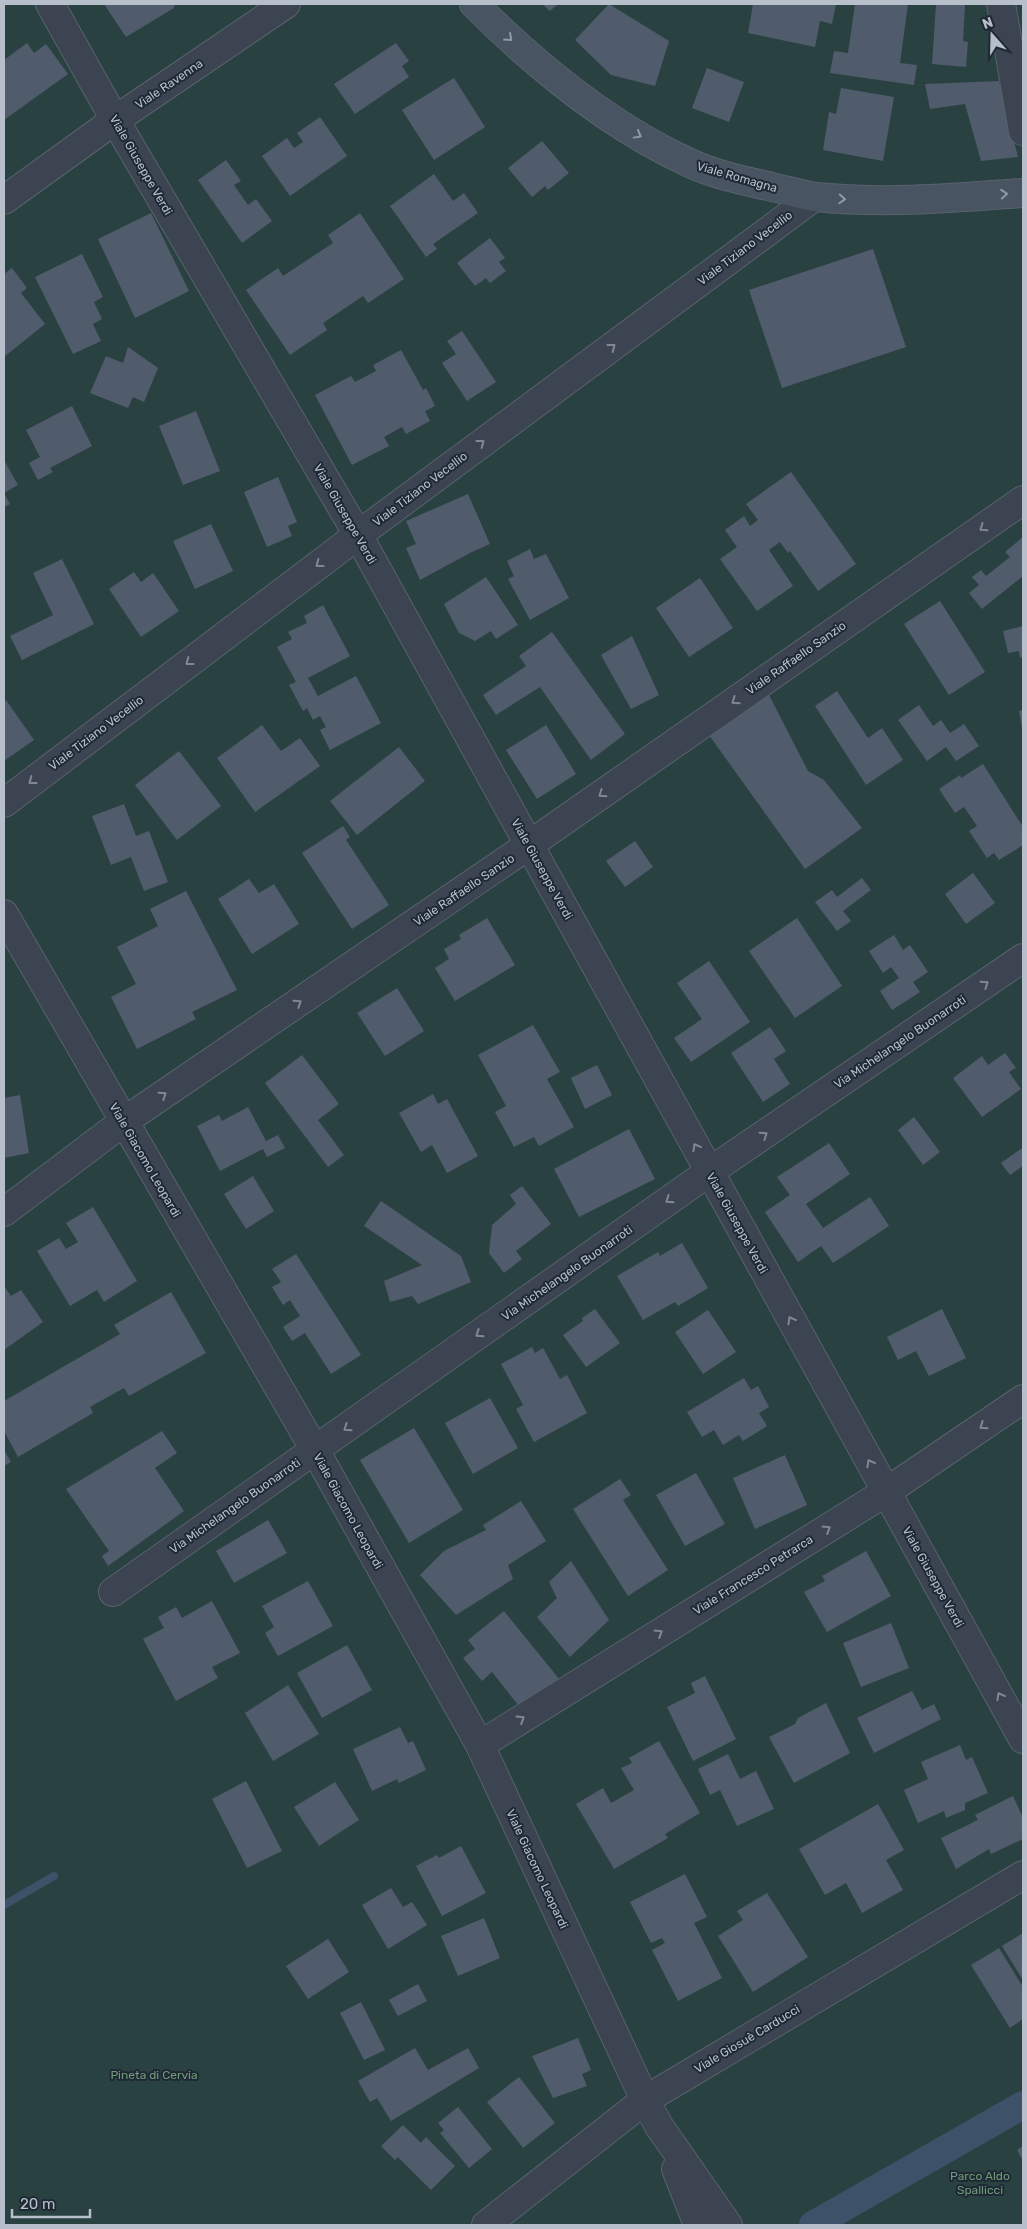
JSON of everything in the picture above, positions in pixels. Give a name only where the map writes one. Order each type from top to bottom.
[{"type":"street","name":"Viale Giuseppe Verdi","points":[[50,4],[114,120],[358,535],[1023,1739]]},
{"type":"street","name":"Viale Ravenna","points":[[4,200],[114,120],[286,4]]},
{"type":"street","name":"Viale Romagna","points":[[474,4],[507,36],[558,79],[621,126],[693,165],[814,197],[928,200],[1023,193]]},
{"type":"street","points":[[1001,4],[1023,130]]},
{"type":"street","name":"Viale Tiziano Vecellio","points":[[4,803],[358,535],[814,197]]},
{"type":"street","name":"Viale Raffaello Sanzio","points":[[4,1212],[123,1122],[529,845],[1023,500]]},
{"type":"street","name":"Viale Giacomo Leopardi","points":[[4,914],[314,1450],[480,1745],[645,2100],[659,2126],[728,2225]]},
{"type":"street","name":"Via Michelangelo Buonarroti","points":[[113,1592],[709,1172],[1023,958]]},
{"type":"street","name":"Viale Francesco Petrarca","points":[[480,1745],[886,1492],[1023,1399]]},
{"type":"street","name":"Viale Giosuè Carducci","points":[[486,2225],[645,2100],[1023,1875]]},
{"type":"street","name":"Viale Giacomo Leopardi","points":[[659,2126],[698,2225]]},
{"type":"green space","points":[[4,4],[1023,4],[1023,2225],[4,2225]]},
{"type":"building","points":[[104,4],[175,4],[174,8],[126,37]]},
{"type":"building","points":[[542,4],[558,4],[550,11]]},
{"type":"building","points":[[609,4],[669,41],[655,86],[611,75],[575,40]]},
{"type":"building","points":[[753,4],[836,4],[832,24],[820,21],[815,47],[748,33]]},
{"type":"building","points":[[855,4],[908,4],[900,63],[917,65],[914,85],[830,73],[834,51],[848,53]]},
{"type":"building","points":[[936,4],[965,5],[963,41],[968,42],[966,67],[932,64]]},
{"type":"building","points":[[27,43],[34,53],[46,44],[68,74],[4,120],[4,60]]},
{"type":"building","points":[[396,43],[409,61],[402,66],[409,77],[355,114],[334,84]]},
{"type":"building","points":[[707,68],[744,82],[729,122],[692,108]]},
{"type":"building","points":[[454,78],[485,127],[434,160],[402,110]]},
{"type":"building","points":[[999,81],[1018,157],[981,161],[965,104],[930,109],[925,84]]},
{"type":"building","points":[[841,88],[894,97],[883,161],[823,150],[829,112],[836,114]]},
{"type":"building","points":[[320,117],[347,156],[290,196],[262,156],[287,138],[294,148],[303,142],[297,133]]},
{"type":"building","points":[[542,141],[569,173],[548,190],[545,186],[532,197],[508,168]]},
{"type":"building","points":[[226,160],[241,181],[234,185],[248,205],[256,199],[272,221],[242,243],[198,180]]},
{"type":"building","points":[[434,174],[453,201],[464,193],[478,213],[433,244],[437,249],[426,257],[390,206]]},
{"type":"building","points":[[151,213],[189,291],[135,318],[98,239]]},
{"type":"building","points":[[360,213],[404,279],[368,303],[363,296],[323,323],[327,330],[290,355],[246,290],[278,268],[283,276],[333,243],[328,235]]},
{"type":"building","points":[[490,238],[505,258],[499,262],[506,271],[490,283],[486,278],[475,286],[457,263]]},
{"type":"building","points":[[873,249],[906,347],[782,388],[749,290]]},
{"type":"building","points":[[82,254],[103,297],[94,302],[102,319],[93,324],[101,341],[73,354],[35,277]]},
{"type":"building","points":[[12,268],[27,288],[21,293],[45,324],[4,357],[4,274]]},
{"type":"building","points":[[462,331],[496,382],[467,401],[442,363],[456,354],[447,341]]},
{"type":"building","points":[[128,347],[158,368],[144,402],[133,397],[128,408],[90,393],[106,356],[123,363]]},
{"type":"building","points":[[401,350],[423,390],[426,388],[435,406],[425,411],[430,421],[406,434],[402,427],[384,437],[389,446],[352,465],[315,395],[351,376],[355,382],[376,371],[373,365]]},
{"type":"building","points":[[72,406],[92,446],[50,468],[53,472],[38,480],[29,463],[40,457],[26,430]]},
{"type":"building","points":[[196,411],[220,471],[183,485],[159,426]]},
{"type":"building","points":[[4,460],[18,485],[4,493]]},
{"type":"building","points":[[791,472],[856,564],[818,591],[790,551],[788,553],[780,542],[769,550],[793,586],[757,611],[720,559],[737,547],[725,530],[744,516],[750,526],[758,520],[746,504]]},
{"type":"building","points":[[278,477],[297,522],[288,526],[292,536],[267,547],[244,492]]},
{"type":"building","points":[[4,493],[10,504],[4,507]]},
{"type":"building","points":[[468,494],[490,544],[420,580],[406,548],[416,544],[406,521]]},
{"type":"building","points":[[211,524],[233,571],[195,589],[173,541]]},
{"type":"building","points":[[1023,537],[1023,576],[982,609],[969,593],[979,585],[972,577],[981,570],[986,576],[1010,557],[1005,552]]},
{"type":"building","points":[[530,549],[534,559],[546,554],[569,598],[530,620],[508,579],[514,576],[507,561]]},
{"type":"building","points":[[62,559],[94,624],[22,660],[10,636],[53,615],[33,573]]},
{"type":"building","points":[[134,572],[141,582],[153,573],[179,611],[141,637],[109,589]]},
{"type":"building","points":[[486,577],[518,625],[496,639],[491,631],[475,641],[459,633],[444,604]]},
{"type":"building","points":[[700,578],[733,628],[689,657],[656,608]]},
{"type":"building","points":[[940,601],[985,672],[949,695],[904,624]]},
{"type":"building","points":[[323,605],[350,656],[308,678],[318,696],[356,676],[381,723],[330,750],[320,730],[326,727],[320,716],[313,720],[307,708],[303,711],[289,685],[296,682],[277,647],[292,639],[288,632],[307,623],[304,616]]},
{"type":"building","points":[[1023,626],[1023,657],[1020,658],[1019,651],[1008,653],[1003,631]]},
{"type":"building","points":[[552,632],[625,734],[591,760],[540,687],[496,715],[483,695],[526,666],[519,656]]},
{"type":"building","points":[[632,636],[659,695],[631,709],[601,655]]},
{"type":"building","points":[[766,689],[808,771],[824,780],[862,828],[805,869],[709,735]]},
{"type":"building","points":[[837,691],[868,738],[882,728],[903,760],[866,785],[815,706]]},
{"type":"building","points":[[6,700],[34,740],[4,761],[4,702]]},
{"type":"building","points":[[919,705],[933,726],[941,720],[950,733],[964,724],[979,746],[956,761],[946,747],[927,761],[898,720]]},
{"type":"building","points":[[1023,710],[1023,729],[1022,729],[1019,711]]},
{"type":"building","points":[[262,725],[281,751],[300,738],[320,766],[255,812],[217,758]]},
{"type":"building","points":[[546,725],[576,774],[537,799],[506,750]]},
{"type":"building","points":[[399,747],[425,781],[357,835],[330,801]]},
{"type":"building","points":[[179,751],[221,806],[177,840],[135,785]]},
{"type":"building","points":[[983,764],[1023,827],[1023,845],[999,860],[994,853],[987,858],[969,831],[977,826],[964,807],[955,813],[939,789],[960,775],[961,778]]},
{"type":"building","points":[[124,804],[136,836],[149,831],[168,882],[144,891],[131,857],[111,865],[92,816]]},
{"type":"building","points":[[343,826],[350,837],[346,840],[389,905],[352,929],[302,853]]},
{"type":"building","points":[[635,841],[653,867],[625,887],[606,861]]},
{"type":"building","points":[[973,873],[995,903],[966,924],[945,894]]},
{"type":"building","points":[[862,878],[871,890],[843,911],[851,921],[837,931],[815,902],[832,890],[837,897]]},
{"type":"building","points":[[249,879],[259,893],[274,884],[299,924],[252,954],[218,899]]},
{"type":"building","points":[[186,891],[237,990],[192,1012],[196,1019],[137,1049],[111,997],[136,984],[117,947],[158,926],[150,909]]},
{"type":"building","points":[[487,918],[515,965],[455,1001],[435,968],[449,959],[444,949],[461,939],[459,935]]},
{"type":"building","points":[[797,918],[842,986],[795,1018],[749,951]]},
{"type":"building","points":[[894,935],[903,950],[910,945],[928,972],[913,982],[920,992],[892,1010],[880,991],[899,978],[891,967],[883,973],[869,951]]},
{"type":"building","points":[[709,961],[750,1022],[691,1062],[674,1038],[702,1019],[677,983]]},
{"type":"building","points":[[397,988],[424,1031],[385,1056],[357,1013]]},
{"type":"building","points":[[533,1025],[560,1072],[547,1079],[574,1127],[539,1146],[534,1137],[514,1147],[495,1112],[506,1106],[478,1055]]},
{"type":"building","points":[[770,1027],[786,1051],[774,1059],[790,1084],[763,1102],[731,1053]]},
{"type":"building","points":[[1005,1053],[1016,1068],[1009,1072],[1021,1089],[982,1117],[953,1078],[982,1056],[988,1065]]},
{"type":"building","points":[[302,1055],[339,1104],[318,1120],[344,1155],[328,1167],[265,1083]]},
{"type":"building","points":[[597,1065],[612,1095],[585,1109],[571,1078]]},
{"type":"building","points":[[433,1094],[438,1104],[447,1099],[478,1156],[447,1173],[432,1145],[421,1152],[399,1113]]},
{"type":"building","points":[[20,1095],[29,1153],[4,1158],[4,1098]]},
{"type":"building","points":[[248,1107],[266,1141],[278,1135],[285,1148],[267,1157],[263,1149],[220,1171],[197,1126],[219,1115],[222,1121]]},
{"type":"building","points":[[914,1117],[940,1152],[923,1165],[898,1130]]},
{"type":"building","points":[[629,1129],[655,1179],[579,1217],[554,1169]]},
{"type":"building","points":[[829,1143],[850,1174],[806,1204],[823,1228],[870,1197],[889,1226],[833,1263],[821,1246],[798,1262],[765,1212],[790,1195],[777,1177]]},
{"type":"building","points":[[1022,1148],[1023,1166],[1010,1175],[1001,1163]]},
{"type":"building","points":[[253,1176],[274,1211],[246,1229],[224,1194]]},
{"type":"building","points":[[522,1186],[551,1224],[516,1251],[522,1259],[504,1273],[489,1253],[492,1225],[516,1204],[510,1195]]},
{"type":"building","points":[[381,1201],[461,1256],[471,1282],[418,1304],[412,1296],[390,1302],[384,1281],[422,1265],[364,1226]]},
{"type":"building","points":[[93,1207],[137,1281],[104,1302],[97,1290],[70,1306],[37,1251],[59,1238],[66,1249],[78,1242],[66,1223]]},
{"type":"building","points":[[682,1243],[708,1288],[678,1306],[675,1302],[643,1320],[617,1276],[658,1252],[660,1256]]},
{"type":"building","points":[[296,1254],[361,1355],[331,1374],[305,1333],[292,1341],[283,1327],[300,1316],[290,1300],[283,1305],[272,1287],[281,1282],[272,1269]]},
{"type":"building","points":[[4,1286],[11,1296],[21,1290],[43,1322],[4,1350]]},
{"type":"building","points":[[171,1292],[206,1353],[129,1396],[124,1388],[90,1407],[93,1413],[18,1457],[4,1431],[4,1401],[120,1334],[114,1325]]},
{"type":"building","points":[[595,1309],[620,1343],[586,1367],[563,1335],[583,1321],[582,1318]]},
{"type":"building","points":[[942,1309],[966,1358],[929,1376],[916,1351],[898,1360],[887,1337]]},
{"type":"building","points":[[708,1310],[736,1352],[703,1374],[675,1332]]},
{"type":"building","points":[[532,1347],[535,1353],[543,1348],[560,1379],[567,1375],[587,1413],[534,1442],[516,1409],[523,1405],[501,1364]]},
{"type":"building","points":[[744,1378],[751,1390],[758,1386],[769,1407],[759,1413],[767,1426],[743,1441],[739,1435],[723,1445],[714,1430],[702,1437],[687,1412]]},
{"type":"building","points":[[490,1398],[518,1448],[473,1474],[445,1423]]},
{"type":"building","points":[[414,1428],[463,1510],[409,1543],[360,1460]]},
{"type":"building","points":[[162,1431],[177,1453],[155,1468],[184,1511],[108,1566],[102,1556],[109,1551],[66,1489]]},
{"type":"building","points":[[4,1450],[11,1462],[4,1466]]},
{"type":"building","points":[[785,1455],[807,1505],[755,1529],[733,1478]]},
{"type":"building","points":[[696,1473],[725,1524],[685,1546],[656,1495]]},
{"type":"building","points":[[620,1479],[631,1495],[623,1500],[668,1570],[628,1596],[573,1509]]},
{"type":"building","points":[[521,1501],[546,1541],[508,1565],[513,1579],[456,1615],[420,1575],[444,1551],[486,1530],[483,1525]]},
{"type":"building","points":[[268,1520],[287,1553],[234,1583],[216,1551]]},
{"type":"building","points":[[866,1551],[891,1596],[827,1632],[804,1592],[825,1581],[822,1576]]},
{"type":"building","points":[[571,1561],[609,1620],[570,1657],[537,1617],[557,1598],[549,1582]]},
{"type":"building","points":[[308,1581],[333,1626],[278,1656],[265,1633],[274,1627],[262,1606]]},
{"type":"building","points":[[212,1601],[240,1653],[212,1667],[218,1678],[176,1701],[143,1639],[164,1628],[158,1617],[176,1607],[182,1618]]},
{"type":"building","points":[[504,1611],[560,1680],[522,1710],[492,1672],[482,1681],[463,1658],[475,1649],[468,1640]]},
{"type":"building","points":[[891,1623],[909,1668],[861,1687],[843,1643]]},
{"type":"building","points":[[347,1645],[372,1690],[322,1718],[297,1673]]},
{"type":"building","points":[[705,1676],[736,1739],[693,1761],[667,1707],[695,1693],[691,1683]]},
{"type":"building","points":[[288,1685],[319,1734],[273,1761],[245,1713]]},
{"type":"building","points":[[912,1691],[922,1710],[934,1704],[941,1719],[874,1753],[857,1718]]},
{"type":"building","points":[[826,1703],[850,1753],[794,1783],[769,1737],[795,1724],[798,1718]]},
{"type":"building","points":[[400,1727],[408,1743],[413,1741],[426,1770],[399,1783],[397,1779],[372,1791],[353,1749]]},
{"type":"building","points":[[659,1741],[700,1813],[665,1834],[668,1838],[614,1869],[576,1804],[603,1788],[611,1803],[634,1790],[621,1768],[632,1763],[629,1758]]},
{"type":"building","points":[[960,1745],[966,1760],[972,1757],[988,1793],[965,1803],[965,1810],[946,1818],[944,1811],[918,1823],[904,1790],[928,1779],[921,1762]]},
{"type":"building","points":[[728,1754],[740,1779],[756,1771],[774,1809],[737,1826],[720,1790],[710,1795],[698,1769]]},
{"type":"building","points":[[246,1781],[282,1851],[247,1868],[212,1799]]},
{"type":"building","points":[[335,1782],[359,1820],[319,1846],[294,1807]]},
{"type":"building","points":[[1013,1796],[1023,1818],[1023,1839],[991,1854],[989,1849],[956,1869],[941,1838],[978,1820],[975,1815]]},
{"type":"building","points":[[878,1804],[904,1850],[886,1860],[903,1890],[862,1913],[846,1883],[825,1895],[799,1849]]},
{"type":"building","points":[[461,1846],[486,1893],[442,1916],[416,1866],[437,1855],[439,1858]]},
{"type":"building","points":[[685,1874],[707,1917],[694,1923],[722,1978],[678,2001],[652,1950],[665,1943],[662,1938],[651,1943],[630,1902]]},
{"type":"building","points":[[391,1888],[403,1907],[412,1902],[427,1925],[388,1949],[362,1905]]},
{"type":"building","points":[[767,1893],[808,1957],[753,1992],[718,1936],[743,1920],[737,1911]]},
{"type":"building","points":[[484,1918],[500,1958],[458,1976],[441,1936]]},
{"type":"building","points":[[1023,1933],[1023,1980],[1002,1946]]},
{"type":"building","points":[[328,1939],[349,1972],[308,1999],[286,1966]]},
{"type":"building","points":[[999,1948],[1023,1987],[1023,2019],[1010,2028],[971,1965]]},
{"type":"building","points":[[418,1984],[427,2001],[398,2016],[389,2000]]},
{"type":"building","points":[[361,2002],[385,2050],[364,2060],[340,2013]]},
{"type":"building","points":[[578,2038],[591,2070],[582,2074],[587,2086],[553,2098],[532,2056]]},
{"type":"building","points":[[415,2048],[428,2070],[468,2048],[479,2068],[391,2121],[377,2098],[370,2102],[358,2081]]},
{"type":"building","points":[[519,2077],[555,2123],[523,2148],[487,2102]]},
{"type":"building","points":[[458,2107],[492,2149],[469,2168],[440,2133],[444,2130],[438,2123]]},
{"type":"building","points":[[403,2125],[421,2143],[426,2137],[455,2166],[431,2190],[398,2157],[395,2160],[381,2146]]},
{"type":"building","points":[[1023,2146],[1023,2161],[1017,2150]]},
{"type":"waterway","points":[[4,1905],[54,1876]]},
{"type":"waterway","points":[[813,2225],[1023,2105]]},
{"type":"park label","name":"Pineta di Cervia","points":[[154,2075]]},
{"type":"park label","name":"Parco Aldo Spallicci","points":[[980,2183]]}]
